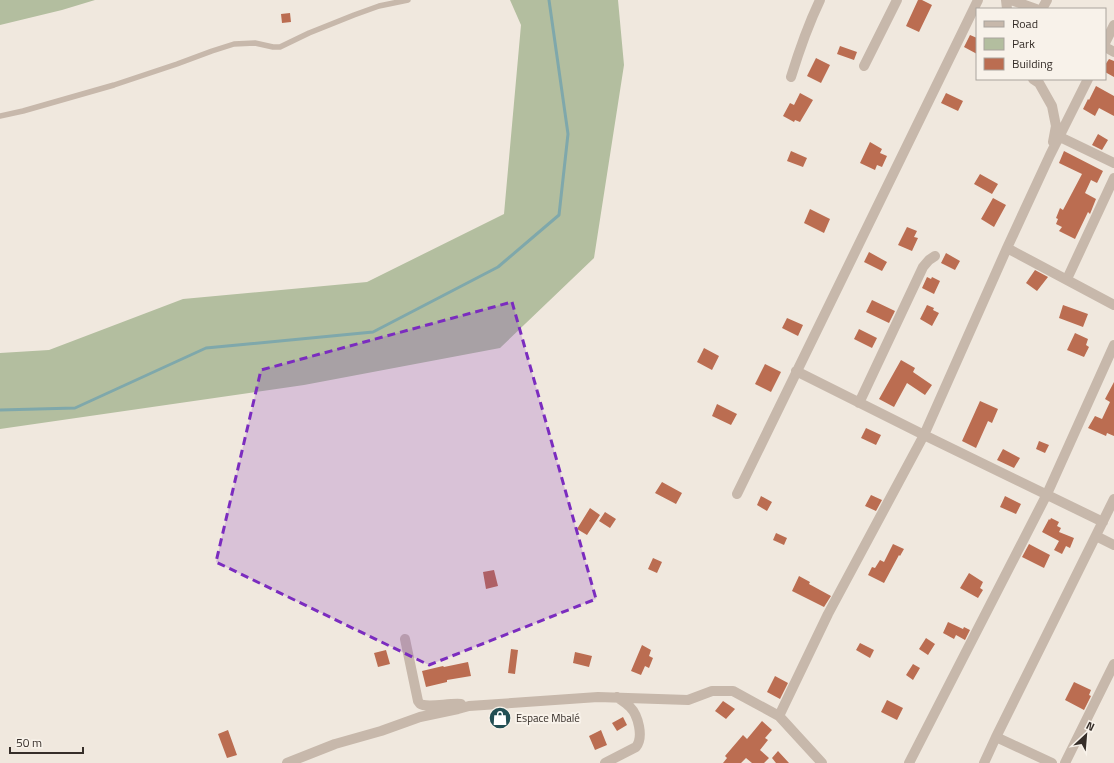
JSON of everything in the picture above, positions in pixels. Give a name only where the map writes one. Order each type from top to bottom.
[{"type":"street","points":[[791,77],[799,50],[820,0]]},
{"type":"street","points":[[864,66],[897,0]]},
{"type":"street","points":[[737,494],[978,0]]},
{"type":"street","points":[[1011,0],[1033,8]]},
{"type":"street","points":[[1106,41],[1114,25]]},
{"type":"street","points":[[1035,80],[1040,83],[1052,106],[1056,126],[1050,155]]},
{"type":"street","points":[[779,716],[828,614],[924,435],[1006,248],[1088,80]]},
{"type":"street","points":[[1060,137],[1114,163]]},
{"type":"street","points":[[1067,280],[1114,178]]},
{"type":"street","points":[[1006,248],[1114,305]]},
{"type":"street","points":[[859,403],[921,272],[929,260],[935,256]]},
{"type":"street","points":[[909,763],[1046,494],[1114,345]]},
{"type":"street","points":[[796,371],[1102,522]]},
{"type":"street","points":[[984,763],[1114,499]]},
{"type":"street","points":[[1096,536],[1114,545]]},
{"type":"street","points":[[405,639],[418,701],[420,704],[454,704],[469,706]]},
{"type":"street","points":[[1065,763],[1114,664]]},
{"type":"street","points":[[286,763],[335,744],[381,732],[420,717],[469,706],[598,696],[688,700],[712,691],[733,691],[779,716],[822,763]]},
{"type":"street","points":[[604,763],[636,747],[639,743],[638,721],[634,712],[630,706],[617,697]]},
{"type":"street","points":[[996,737],[1052,763]]},
{"type":"lane","points":[[0,116],[23,111],[114,85],[234,44],[255,43],[273,47],[280,46],[379,6],[408,0]]},
{"type":"highlighted area","points":[[512,302],[596,599],[429,665],[216,562],[261,370]]},
{"type":"green space","points":[[0,0],[95,0],[62,10],[0,25]]},
{"type":"green space","points":[[510,0],[618,0],[624,65],[594,258],[500,348],[304,385],[0,429],[0,353],[49,350],[183,299],[367,282],[504,214],[521,25]]},
{"type":"building","points":[[918,0],[922,0],[932,5],[919,32],[906,26]]},
{"type":"building","points":[[290,13],[291,22],[282,23],[281,14]]},
{"type":"building","points":[[970,35],[976,38],[976,53],[964,47]]},
{"type":"building","points":[[840,46],[857,52],[854,60],[837,54]]},
{"type":"building","points":[[816,58],[830,65],[821,83],[807,76]]},
{"type":"building","points":[[1109,59],[1114,61],[1114,77],[1106,73],[1106,64]]},
{"type":"building","points":[[1096,86],[1114,96],[1114,116],[1099,108],[1095,116],[1083,109]]},
{"type":"building","points":[[800,93],[813,100],[800,122],[795,120],[794,122],[783,116],[790,103],[794,105]]},
{"type":"building","points":[[946,93],[963,101],[958,111],[941,103]]},
{"type":"building","points":[[1098,134],[1108,140],[1102,150],[1092,145]]},
{"type":"building","points":[[870,142],[882,149],[880,153],[887,156],[882,167],[877,165],[875,170],[860,163]]},
{"type":"building","points":[[791,151],[807,158],[803,167],[787,161]]},
{"type":"building","points":[[1064,151],[1103,171],[1097,183],[1091,180],[1085,193],[1096,199],[1090,214],[1088,212],[1075,239],[1059,231],[1062,227],[1056,224],[1058,219],[1056,218],[1060,208],[1063,210],[1082,174],[1059,163]]},
{"type":"building","points":[[980,174],[998,184],[992,194],[974,184]]},
{"type":"building","points":[[993,198],[1006,205],[994,227],[981,219]]},
{"type":"building","points":[[810,209],[830,219],[824,233],[804,223]]},
{"type":"building","points":[[907,227],[917,231],[914,237],[918,238],[912,251],[898,245]]},
{"type":"building","points":[[869,252],[887,262],[882,271],[864,262]]},
{"type":"building","points":[[946,253],[960,261],[955,270],[941,263]]},
{"type":"building","points":[[1035,270],[1048,277],[1037,291],[1026,283]]},
{"type":"building","points":[[927,277],[931,279],[932,277],[940,281],[934,294],[922,288]]},
{"type":"building","points":[[872,300],[895,311],[889,323],[866,312]]},
{"type":"building","points":[[927,305],[934,308],[933,310],[939,313],[932,326],[920,319]]},
{"type":"building","points":[[1063,305],[1088,314],[1083,327],[1059,318]]},
{"type":"building","points":[[787,318],[803,325],[798,336],[782,328]]},
{"type":"building","points":[[859,329],[877,338],[872,348],[854,339]]},
{"type":"building","points":[[1075,333],[1088,339],[1086,345],[1089,347],[1084,357],[1067,350]]},
{"type":"building","points":[[704,348],[719,356],[712,370],[697,362]]},
{"type":"building","points":[[901,360],[915,368],[913,372],[932,385],[925,395],[907,383],[894,407],[879,399]]},
{"type":"building","points":[[765,364],[781,372],[771,392],[755,384]]},
{"type":"building","points":[[1114,382],[1114,436],[1107,433],[1106,436],[1088,428],[1095,416],[1102,419],[1110,402],[1105,399]]},
{"type":"building","points":[[980,401],[998,409],[992,423],[988,421],[976,448],[962,441]]},
{"type":"building","points":[[717,404],[737,414],[731,425],[712,416]]},
{"type":"building","points":[[866,428],[881,435],[876,445],[861,438]]},
{"type":"building","points":[[1039,441],[1049,445],[1045,453],[1036,449]]},
{"type":"building","points":[[1003,449],[1020,458],[1014,468],[997,460]]},
{"type":"building","points":[[662,482],[682,493],[676,504],[655,493]]},
{"type":"building","points":[[871,495],[882,500],[876,511],[865,506]]},
{"type":"building","points":[[761,496],[772,502],[767,511],[757,505]]},
{"type":"building","points":[[1005,496],[1021,504],[1016,514],[1000,507]]},
{"type":"building","points":[[590,508],[600,515],[587,535],[577,529]]},
{"type":"building","points":[[605,512],[616,519],[610,528],[599,521]]},
{"type":"building","points":[[1051,518],[1059,522],[1057,526],[1061,528],[1059,532],[1074,538],[1070,548],[1066,546],[1062,554],[1054,550],[1059,541],[1042,532]]},
{"type":"building","points":[[776,533],[787,538],[784,545],[773,540]]},
{"type":"building","points":[[893,544],[904,549],[900,556],[899,555],[884,583],[868,575],[872,567],[875,568],[880,560],[884,562]]},
{"type":"building","points":[[1029,544],[1050,555],[1044,568],[1022,557]]},
{"type":"building","points":[[653,558],[662,562],[657,573],[648,569]]},
{"type":"building","points":[[494,570],[498,586],[486,589],[483,572]]},
{"type":"building","points":[[969,573],[983,582],[980,588],[983,590],[978,598],[960,588]]},
{"type":"building","points":[[799,576],[810,582],[809,584],[831,596],[824,607],[792,591]]},
{"type":"building","points":[[948,622],[963,629],[964,627],[970,630],[965,640],[956,635],[954,639],[943,633]]},
{"type":"building","points":[[926,638],[935,644],[928,655],[919,649]]},
{"type":"building","points":[[860,643],[874,650],[870,658],[856,650]]},
{"type":"building","points":[[642,645],[651,650],[649,656],[653,658],[649,668],[645,666],[641,675],[631,671]]},
{"type":"building","points":[[511,649],[518,650],[515,674],[508,673]]},
{"type":"building","points":[[386,650],[390,664],[378,667],[374,653]]},
{"type":"building","points":[[575,652],[592,656],[589,667],[573,663]]},
{"type":"building","points":[[468,662],[471,676],[447,680],[447,682],[426,687],[422,671]]},
{"type":"building","points":[[913,664],[920,668],[913,680],[906,675]]},
{"type":"building","points":[[775,676],[788,683],[780,699],[767,692]]},
{"type":"building","points":[[1074,682],[1091,690],[1089,695],[1091,696],[1084,710],[1065,700]]},
{"type":"building","points":[[887,700],[903,708],[897,720],[881,712]]},
{"type":"building","points":[[723,701],[735,709],[726,719],[715,711]]},
{"type":"building","points":[[623,717],[627,725],[617,731],[612,723]]},
{"type":"building","points":[[762,721],[772,730],[765,738],[768,740],[760,750],[769,758],[764,763],[752,763],[746,758],[741,763],[723,763],[727,758],[725,756],[743,735],[747,739]]},
{"type":"building","points":[[228,730],[237,755],[227,758],[218,734]]},
{"type":"building","points":[[601,730],[607,745],[595,750],[589,736]]},
{"type":"building","points":[[778,751],[789,763],[776,763],[772,758]]},
{"type":"waterway","points":[[0,410],[75,408],[206,348],[373,332],[498,267],[559,215],[568,134],[549,0]]},
{"type":"place","name":"Espace Mbalé","points":[[500,718]]}]
